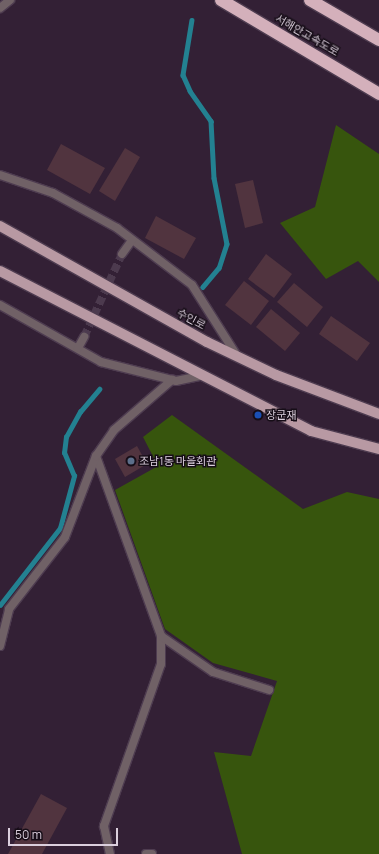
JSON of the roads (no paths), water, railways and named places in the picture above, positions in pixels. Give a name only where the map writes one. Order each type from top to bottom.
[{"type":"highway","name":"서해안고속도로","points":[[221,0],[379,94]]},
{"type":"highway","points":[[310,0],[379,40]]},
{"type":"main road","name":"수인로","points":[[0,226],[78,272],[237,356],[276,375],[379,414]]},
{"type":"main road","points":[[0,271],[200,376],[311,431],[379,449]]},
{"type":"street","points":[[0,8],[10,0]]},
{"type":"street","points":[[0,175],[53,193],[132,240],[192,285],[237,356]]},
{"type":"street","points":[[122,254],[132,240]]},
{"type":"street","points":[[0,305],[101,362],[172,380],[200,376]]},
{"type":"street","points":[[78,348],[84,337]]},
{"type":"street","points":[[0,646],[8,609],[65,537],[96,456],[114,430],[172,380]]},
{"type":"street","points":[[96,456],[162,636],[161,664],[104,826],[110,854]]},
{"type":"street","points":[[162,636],[214,672],[269,690]]},
{"type":"street","points":[[146,854],[152,854]]},
{"type":"waterway","points":[[192,20],[183,75],[190,91],[211,121],[214,178],[227,244],[219,268],[203,287]]},
{"type":"waterway","points":[[0,605],[60,528],[74,476],[64,453],[66,437],[80,412],[99,389]]},
{"type":"tunnel","points":[[84,337],[122,254]]},
{"type":"place","name":"장군재","points":[[258,415]]},
{"type":"place","name":"조남1동 마을회관","points":[[131,461]]}]
